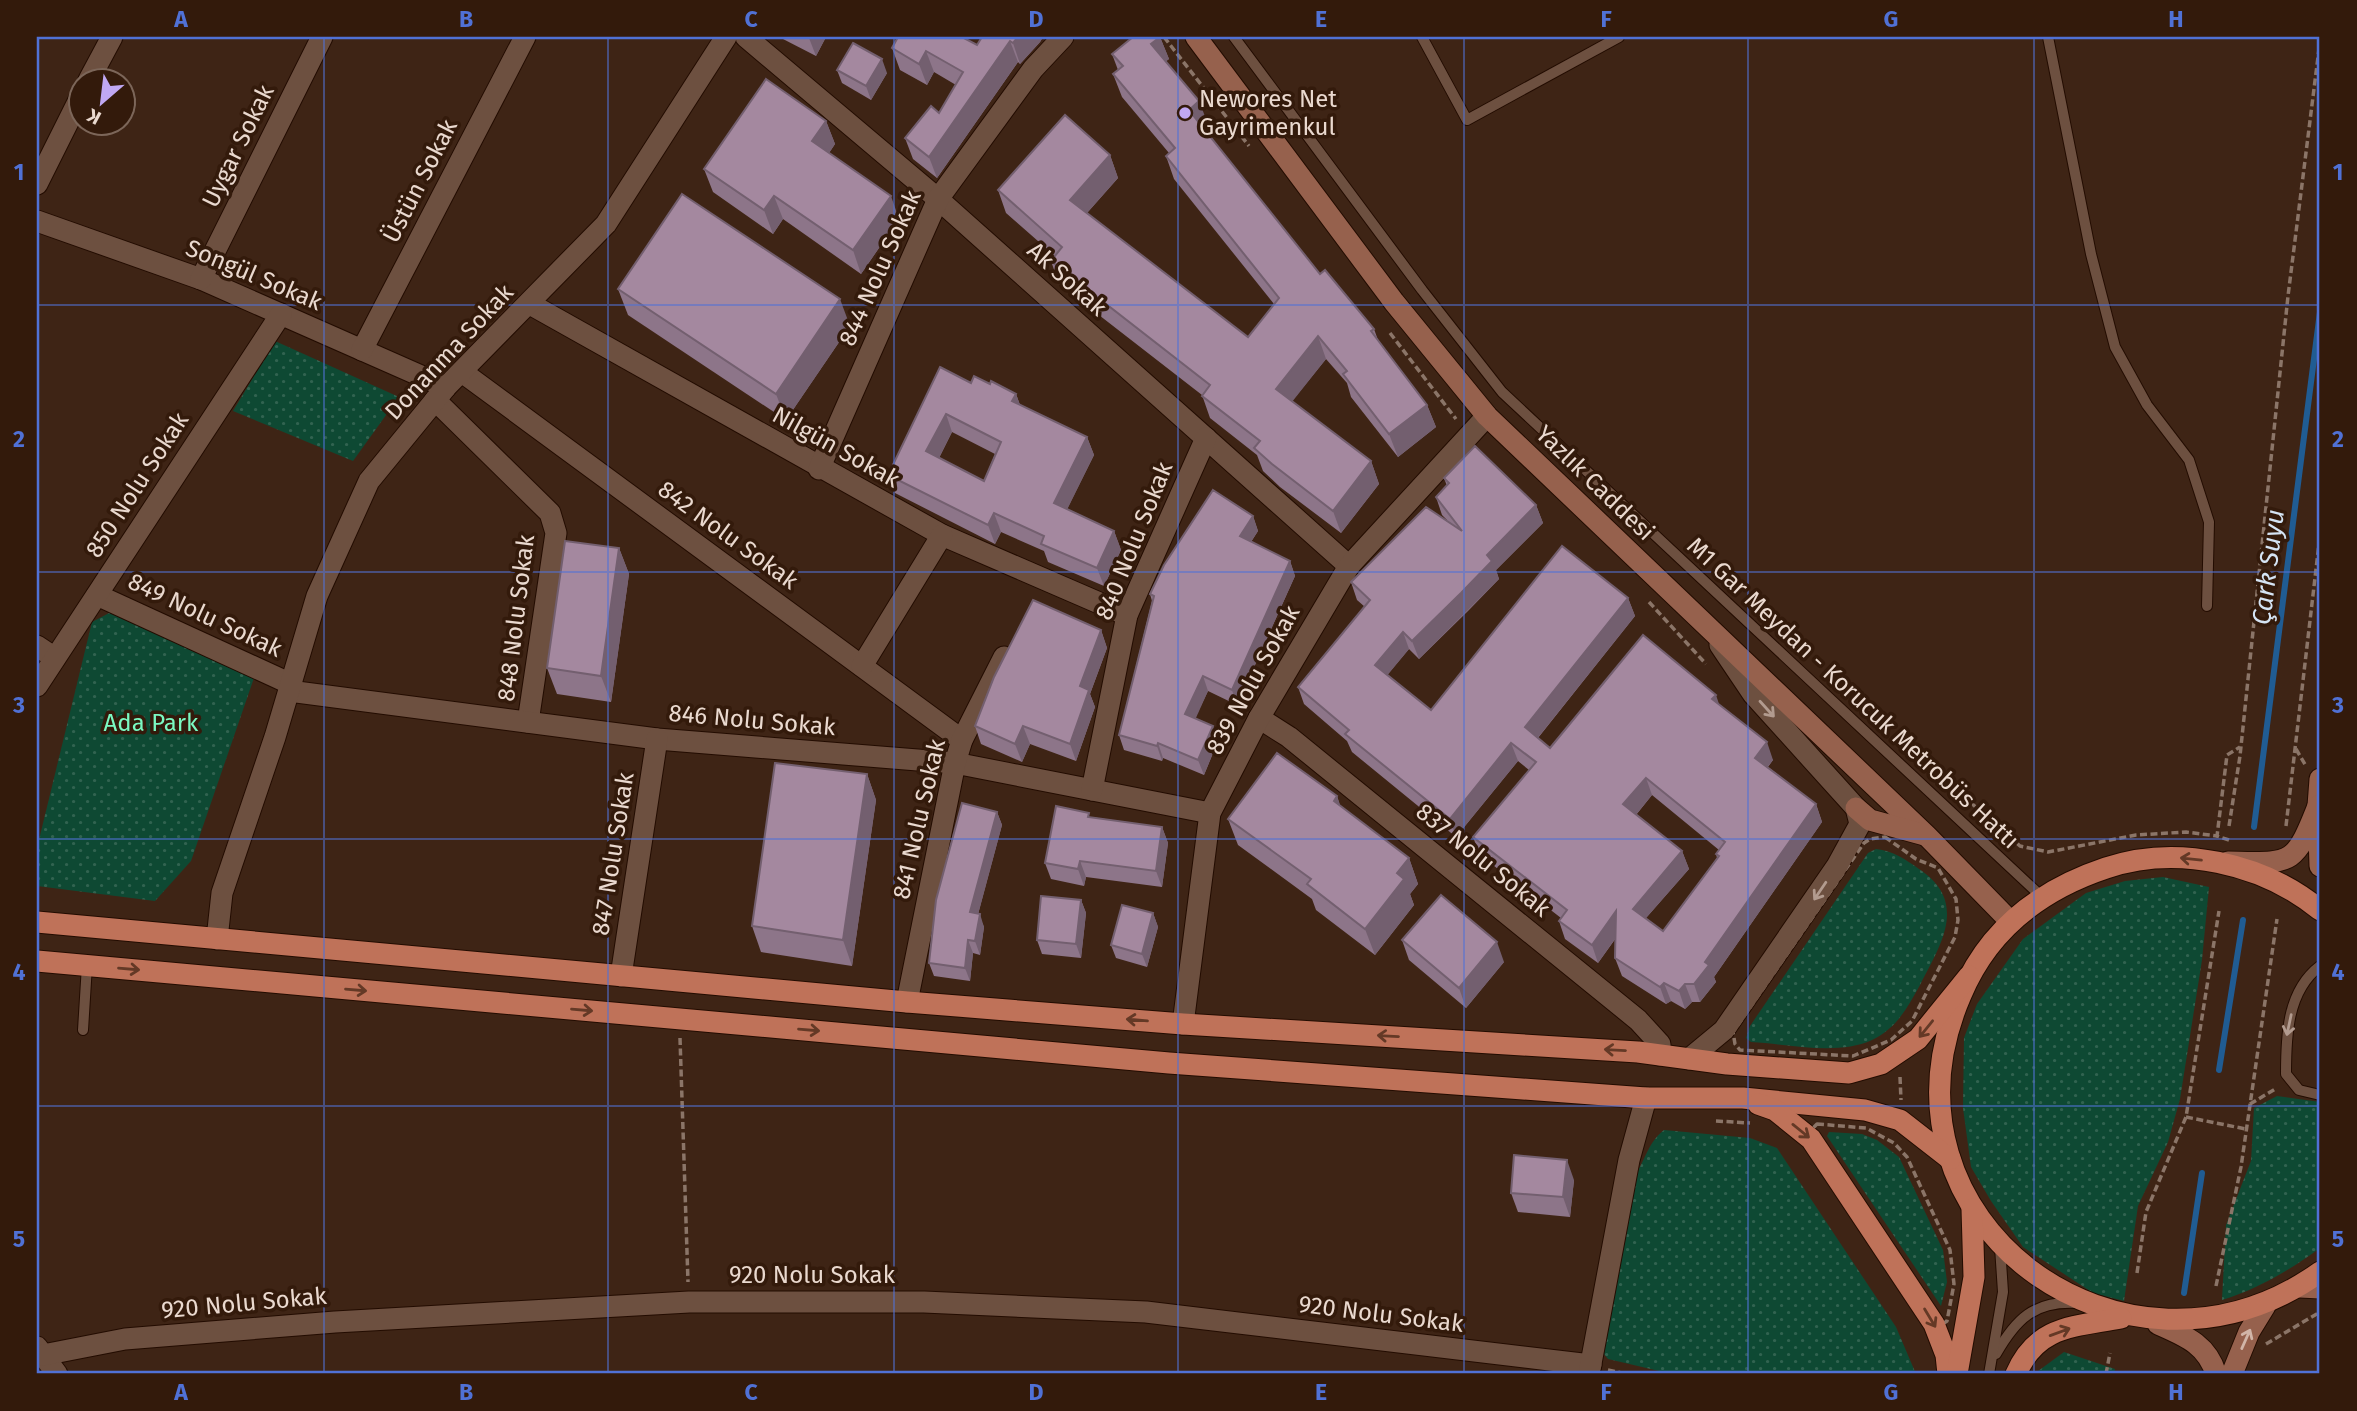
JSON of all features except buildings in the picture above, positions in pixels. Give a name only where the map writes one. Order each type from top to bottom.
[{"type":"main road","name":"Yazlık Caddesi","points":[[1196,37],[1394,302],[1487,416],[1927,836],[2010,921]]},
{"type":"main road","points":[[2313,778],[2318,806],[2320,866]]},
{"type":"main road","points":[[37,922],[907,1002],[1183,1024],[1660,1055],[1849,1073],[1881,1064],[1919,1039],[2010,921],[2042,897],[2076,878],[2122,862],[2171,857],[2220,862],[2287,860],[2305,840],[2318,806]]},
{"type":"main road","points":[[1856,808],[1870,820],[1927,836]]},
{"type":"main road","points":[[2220,862],[2279,883],[2320,910]]},
{"type":"main road","points":[[37,961],[1169,1063],[1646,1098],[1743,1098],[1887,1115],[1900,1120],[1950,1159]]},
{"type":"main road","points":[[1969,976],[1950,1019],[1940,1065],[1940,1113],[1950,1159],[1972,1209],[2000,1247],[2035,1279],[2076,1303],[2123,1318],[2158,1324],[2212,1321],[2265,1306],[2310,1287],[2320,1272]]},
{"type":"main road","points":[[1743,1098],[1775,1110],[1811,1139],[1934,1324],[1946,1355],[1948,1374]]},
{"type":"main road","points":[[1957,1374],[1974,1277],[1972,1209]]},
{"type":"main road","points":[[2232,1374],[2249,1332],[2265,1306]]},
{"type":"main road","points":[[2016,1374],[2025,1354],[2043,1339],[2066,1329],[2123,1318]]},
{"type":"main road","points":[[2158,1324],[2196,1340],[2211,1359],[2216,1374]]},
{"type":"street","points":[[96,66],[111,37]]},
{"type":"street","name":"Uygar Sokak","points":[[201,279],[322,37]]},
{"type":"street","name":"Üstün Sokak","points":[[362,350],[525,37]]},
{"type":"street","name":"Donanma Sokak","points":[[216,939],[222,893],[290,688],[317,596],[369,481],[448,386],[606,224],[726,37]]},
{"type":"street","name":"Ak Sokak","points":[[746,37],[937,199],[1349,566]]},
{"type":"street","name":"844 Nolu Sokak","points":[[819,469],[937,199],[1033,69],[1063,37]]},
{"type":"street","points":[[37,184],[66,126]]},
{"type":"street","name":"Songül Sokak","points":[[37,221],[201,279],[448,386]]},
{"type":"street","name":"Nilgün Sokak","points":[[530,304],[819,469],[1041,587],[1127,615]]},
{"type":"street","name":"850 Nolu Sokak","points":[[37,686],[281,314]]},
{"type":"street","name":"842 Nolu Sokak","points":[[448,386],[862,666],[962,740]]},
{"type":"street","name":"848 Nolu Sokak","points":[[448,386],[550,513],[556,533],[528,722]]},
{"type":"street","name":"839 Nolu Sokak","points":[[1183,1024],[1210,813],[1259,718],[1349,566],[1487,416]]},
{"type":"street","name":"840 Nolu Sokak","points":[[1092,790],[1127,615],[1206,438]]},
{"type":"street","points":[[862,666],[942,535]]},
{"type":"street","name":"849 Nolu Sokak","points":[[97,595],[290,688]]},
{"type":"street","points":[[1689,1059],[1724,1030],[1837,866],[1860,824],[1856,808],[1753,694],[1713,634]]},
{"type":"street","name":"841 Nolu Sokak","points":[[907,1002],[955,763],[962,740],[1012,642]]},
{"type":"street","points":[[37,646],[55,658]]},
{"type":"street","name":"846 Nolu Sokak","points":[[290,688],[657,739],[955,763],[1210,813]]},
{"type":"street","name":"837 Nolu Sokak","points":[[1259,718],[1289,737],[1638,1020],[1660,1044],[1660,1055]]},
{"type":"street","name":"847 Nolu Sokak","points":[[621,976],[657,739]]},
{"type":"street","points":[[1590,1370],[1629,1160],[1646,1098]]},
{"type":"street","name":"920 Nolu Sokak","points":[[40,1351],[125,1339],[321,1323],[689,1302],[924,1302],[1146,1312],[1590,1370]]},
{"type":"street","points":[[40,1351],[57,1374]]},
{"type":"lane","name":"M1 Gar Meydan - Korucuk Metrobüs Hattı","points":[[1234,37],[1422,290],[1502,392],[1880,749],[2042,897]]},
{"type":"lane","points":[[1422,37],[1467,120],[1619,37]]},
{"type":"lane","points":[[2048,37],[2091,254],[2115,347],[2147,405],[2189,460],[2209,522],[2207,606]]},
{"type":"lane","points":[[83,1030],[87,965]]},
{"type":"lane","points":[[2320,966],[2310,974],[2294,1002],[2286,1039],[2286,1074],[2299,1090],[2320,1096]]},
{"type":"lane","points":[[1990,1368],[2003,1292],[2000,1247]]},
{"type":"lane","points":[[1990,1368],[2008,1333],[2027,1315],[2051,1301],[2076,1303]]},
{"type":"path","points":[[1164,37],[1256,155]]},
{"type":"path","points":[[2230,826],[2288,296],[2320,41]]},
{"type":"path","points":[[1390,332],[1448,410],[1471,433]]},
{"type":"path","points":[[2285,835],[2320,535]]},
{"type":"path","points":[[1647,600],[1712,671]]},
{"type":"path","points":[[2217,836],[2227,755],[2240,747]]},
{"type":"path","points":[[2295,747],[2313,778]]},
{"type":"path","points":[[1962,795],[2020,846],[2048,852],[2136,835],[2186,832],[2217,836],[2231,841]]},
{"type":"path","points":[[1885,837],[1916,859],[1938,868],[1956,900],[1958,920],[1955,937],[1919,1009],[1891,1040],[1865,1053],[1834,1057],[1744,1052],[1737,1048],[1733,1032],[1780,963],[1843,872],[1870,839],[1885,837]]},
{"type":"path","points":[[2137,1273],[2146,1212],[2186,1117],[2218,911]]},
{"type":"path","points":[[2216,1286],[2241,1167],[2277,919]]},
{"type":"path","points":[[679,1019],[689,1302]]},
{"type":"path","points":[[1900,1073],[1901,1105]]},
{"type":"path","points":[[2249,1105],[2291,1080]]},
{"type":"path","points":[[2186,1117],[2246,1129]]},
{"type":"path","points":[[1706,1120],[1755,1124]]},
{"type":"path","points":[[1817,1124],[1866,1128],[1894,1143],[1907,1157],[1950,1250],[1954,1284],[1949,1315],[1944,1323],[1937,1318],[1815,1134],[1813,1128],[1817,1124]]},
{"type":"path","points":[[2262,1347],[2320,1312]]},
{"type":"path","points":[[2106,1374],[2110,1353]]},
{"type":"green space","points":[[275,341],[399,397],[353,461],[233,411]]},
{"type":"green space","name":"Ada Park","points":[[113,611],[255,675],[191,861],[155,901],[37,886],[37,848],[92,622]]},
{"type":"green space","points":[[1876,849],[1904,859],[1919,869],[1934,882],[1943,895],[1947,909],[1946,924],[1936,954],[1906,1009],[1888,1030],[1858,1045],[1813,1048],[1751,1042],[1746,1038],[1750,1026],[1868,853]]},
{"type":"green space","points":[[2163,877],[2209,887],[2202,960],[2180,1099],[2168,1142],[2138,1206],[2124,1301],[2093,1293],[2023,1247],[1991,1201],[1971,1167],[1963,1108],[1964,1038],[1977,1004],[2023,939],[2086,893],[2125,881]]},
{"type":"green space","points":[[2277,1096],[2320,1102],[2320,1248],[2273,1278],[2222,1300],[2226,1225],[2251,1161],[2254,1108]]},
{"type":"green space","points":[[1664,1130],[1750,1138],[1777,1148],[1896,1327],[1916,1374],[1672,1374],[1608,1359],[1603,1353],[1630,1183],[1649,1148]]},
{"type":"green space","points":[[1829,1132],[1862,1134],[1877,1140],[1899,1157],[1943,1250],[1947,1282],[1941,1306],[1827,1136]]},
{"type":"green space","points":[[2064,1352],[2115,1369],[2114,1374],[2034,1374]]},
{"type":"waterway","name":"Çark Suyu","points":[[2254,827],[2320,312]]},
{"type":"waterway","name":"Çark Suyu","points":[[2219,1070],[2243,920]]},
{"type":"waterway","name":"Çark Suyu","points":[[2184,1293],[2202,1173]]},
{"type":"place","name":"Newores Net Gayrimenkul","points":[[1185,113]]}]
